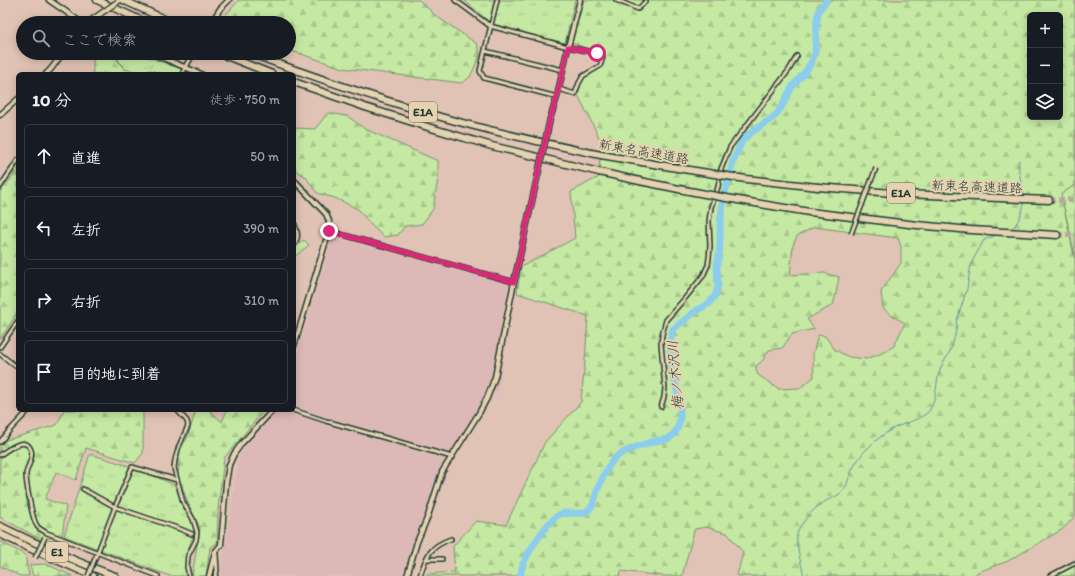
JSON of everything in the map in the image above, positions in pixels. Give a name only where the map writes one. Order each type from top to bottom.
[{"type":"highway","points":[[97,0],[132,16]]},
{"type":"highway","points":[[122,0],[157,16]]},
{"type":"highway","points":[[236,60],[267,72]]},
{"type":"highway","name":"新東名高速道路","points":[[268,60],[317,78],[428,113],[535,141],[601,155],[746,179],[818,187],[905,194],[1049,200]]},
{"type":"highway","name":"E1A","points":[[296,83],[358,105],[492,146],[664,187],[810,212],[917,225],[971,230],[1057,234]]},
{"type":"highway","name":"E1","points":[[0,526],[44,547],[115,576]]},
{"type":"highway","name":"E1","points":[[0,534],[93,576]]},
{"type":"street","points":[[49,0],[73,16]]},
{"type":"street","points":[[98,16],[122,0]]},
{"type":"street","points":[[215,16],[229,0]]},
{"type":"street","points":[[455,0],[490,26],[568,47],[597,53],[603,57],[600,66],[583,76],[575,94],[559,89]]},
{"type":"street","points":[[497,0],[480,71],[484,78],[557,97]]},
{"type":"street","points":[[407,576],[442,472],[487,398],[495,377],[514,282],[550,119],[557,97],[580,0]]},
{"type":"street","points":[[616,0],[638,9],[646,1]]},
{"type":"street","points":[[485,51],[563,70]]},
{"type":"street","points":[[661,407],[665,388],[661,344],[662,334],[666,320],[703,276],[708,265],[710,246],[709,217],[718,188],[724,160],[730,147],[789,70],[797,56]]},
{"type":"street","points":[[48,72],[58,60]]},
{"type":"street","points":[[170,60],[196,72]]},
{"type":"street","points":[[183,72],[189,60]]},
{"type":"street","points":[[0,115],[16,101]]},
{"type":"street","points":[[0,188],[16,163]]},
{"type":"street","points":[[851,234],[876,168]]},
{"type":"street","points":[[296,182],[326,214],[329,221],[329,231],[296,339]]},
{"type":"street","points":[[296,228],[298,234],[298,239],[296,242]]},
{"type":"street","points":[[329,231],[514,282]]},
{"type":"street","points":[[0,347],[16,324]]},
{"type":"street","points":[[0,354],[16,366]]},
{"type":"street","points":[[296,411],[452,457]]},
{"type":"street","points":[[0,442],[27,412]]},
{"type":"street","points":[[179,412],[187,421],[188,426],[179,446],[174,468],[183,502],[193,519],[197,532],[196,540],[188,556],[187,568],[189,576]]},
{"type":"street","points":[[209,576],[215,552],[221,545],[229,465],[234,454],[242,443],[271,412]]},
{"type":"street","points":[[0,455],[14,446],[26,444],[30,448],[32,452],[26,473],[29,496],[37,526],[47,533],[97,554],[158,576]]},
{"type":"street","points":[[88,576],[132,467],[177,480]]},
{"type":"street","points":[[83,489],[115,507],[192,534]]},
{"type":"street","points":[[35,558],[47,533]]},
{"type":"street","points":[[420,576],[433,548],[451,539]]},
{"type":"street","points":[[215,552],[217,571],[215,576]]},
{"type":"street","points":[[427,559],[442,560]]},
{"type":"street","points":[[1050,576],[1075,563]]},
{"type":"shaded area","points":[[332,237],[513,285],[498,390],[456,450],[409,576],[220,576],[240,454],[274,412],[296,412],[296,357]]},
{"type":"green space","points":[[239,0],[419,0],[436,16],[477,44],[480,55],[470,77],[462,83],[343,68],[296,52],[296,16],[225,16]]},
{"type":"green space","points":[[464,0],[575,0],[565,43],[492,24]]},
{"type":"green space","points":[[584,0],[1075,0],[1075,185],[1061,194],[1075,260],[1075,516],[1063,529],[1008,561],[978,572],[973,576],[737,576],[743,552],[727,533],[706,527],[695,529],[694,531],[682,576],[663,576],[621,571],[620,576],[427,576],[427,574],[455,572],[453,546],[476,521],[506,525],[545,442],[581,402],[588,316],[517,293],[521,267],[575,238],[571,192],[598,178],[600,139],[578,95],[583,75],[600,66],[604,55],[572,43]],"holes":[[[814,227],[898,238],[901,246],[901,263],[881,292],[883,308],[891,315],[905,323],[894,346],[880,354],[866,359],[849,357],[835,350],[825,336],[818,335],[813,354],[814,377],[800,388],[779,389],[758,375],[756,366],[763,360],[769,350],[782,348],[792,334],[814,329],[807,319],[833,305],[839,277],[824,273],[790,275],[793,245],[797,236]]]},
{"type":"green space","points":[[93,60],[117,60],[124,69],[139,72],[93,72]]},
{"type":"green space","points":[[118,60],[157,60],[182,69],[180,72],[156,72],[150,70],[146,72],[139,72],[124,69]]},
{"type":"green space","points":[[1075,75],[1075,256],[1065,211],[1056,184]]},
{"type":"green space","points":[[328,113],[347,116],[365,129],[438,161],[438,178],[433,209],[422,224],[405,226],[398,235],[384,237],[371,225],[358,209],[335,198],[317,193],[306,177],[296,171],[296,128],[315,129]]},
{"type":"green space","points":[[16,169],[16,315],[0,339],[0,192],[12,178]]},
{"type":"green space","points":[[304,240],[309,245],[296,255],[296,246]]},
{"type":"green space","points":[[63,412],[143,412],[143,453],[135,463],[86,448],[76,480],[56,472],[45,499],[66,506],[62,537],[40,539],[0,517],[0,442],[57,425]]},
{"type":"green space","points":[[195,412],[211,412],[222,422],[226,412],[262,412],[224,458],[218,509],[217,543],[210,547],[206,576],[192,576],[200,528],[188,503],[178,475],[180,448],[187,439]]},
{"type":"green space","points":[[90,454],[132,467],[175,485],[181,503],[191,519],[195,531],[185,557],[186,576],[170,576],[64,536]]},
{"type":"green space","points":[[0,541],[25,555],[29,576],[20,576],[0,566]]},
{"type":"green space","points":[[46,564],[72,576],[33,576],[30,565]]},
{"type":"green space","points":[[1075,566],[1075,576],[1053,576]]},
{"type":"waterway","name":"梅ノ木沢川","points":[[520,576],[523,564],[529,552],[545,528],[556,517],[565,513],[581,513],[589,510],[594,502],[602,478],[611,463],[619,455],[637,447],[668,439],[676,431],[679,424],[680,409],[678,393],[672,371],[670,352],[670,341],[673,329],[709,303],[715,296],[718,285],[717,266],[723,200],[733,162],[742,141],[749,134],[775,116],[792,87],[811,63],[815,53],[819,10],[827,0]]},
{"type":"waterway","points":[[1019,160],[1019,170],[1024,197]]},
{"type":"waterway","points":[[1011,229],[1014,227],[1022,213],[1024,202]]},
{"type":"waterway","points":[[804,576],[797,542],[797,534],[801,526],[810,513],[824,502],[842,492],[846,487],[855,464],[874,442],[892,429],[917,419],[929,411],[934,401],[938,375],[949,354],[953,342],[957,325],[956,323],[967,289],[973,260],[984,240],[999,234]]},
{"type":"tunnel","points":[[1049,200],[1075,200]]},
{"type":"tunnel","points":[[1057,235],[1075,235]]},
{"type":"route","points":[[329,231],[514,282],[550,119],[557,97],[568,47],[597,53]]}]
